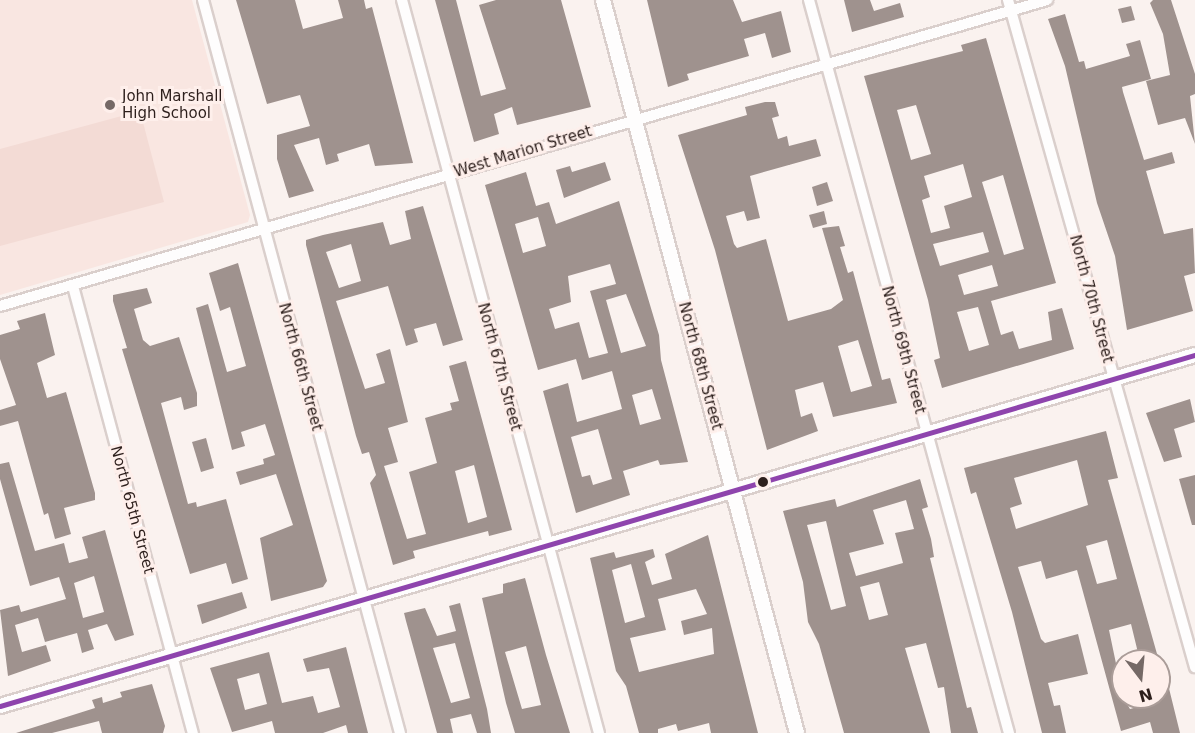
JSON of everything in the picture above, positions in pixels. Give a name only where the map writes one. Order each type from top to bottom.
[{"type":"street","name":"North 66th Street","points":[[202,0],[400,733]]},
{"type":"street","name":"North 67th Street","points":[[402,0],[599,733]]},
{"type":"street","name":"North 68th Street","points":[[603,0],[797,733]]},
{"type":"street","name":"North 69th Street","points":[[809,0],[1009,733]]},
{"type":"street","name":"West Marion Street","points":[[0,306],[826,63],[1010,5],[1047,0]]},
{"type":"street","name":"North 70th Street","points":[[1010,5],[1195,667]]},
{"type":"street","name":"North 65th Street","points":[[73,286],[193,733]]},
{"type":"street","points":[[0,706],[732,489],[1195,355]]},
{"type":"shaded area","name":"John Marshall High School","points":[[0,0],[192,0],[250,215],[248,222],[0,295]]},
{"type":"shaded area","points":[[140,111],[164,202],[0,246],[0,149]]},
{"type":"building","points":[[236,0],[295,0],[303,29],[343,18],[338,0],[364,0],[366,9],[372,7],[413,163],[375,166],[369,144],[337,154],[339,161],[326,165],[319,138],[294,145],[314,191],[289,198],[277,159],[277,135],[310,126],[300,95],[267,104]]},
{"type":"building","points":[[435,0],[456,0],[481,96],[506,89],[479,5],[496,0],[561,0],[591,107],[517,125],[512,107],[494,114],[499,134],[474,142]]},
{"type":"building","points":[[647,0],[733,0],[742,22],[781,11],[791,52],[772,58],[765,33],[744,39],[749,56],[687,74],[689,80],[668,87]]},
{"type":"building","points":[[844,0],[870,0],[874,11],[900,3],[904,17],[852,32]]},
{"type":"building","points":[[1153,0],[1171,0],[1195,74],[1195,94],[1190,96],[1195,144],[1185,118],[1158,125],[1146,81],[1170,75],[1163,34],[1150,3]]},
{"type":"building","points":[[1131,6],[1135,20],[1122,23],[1118,9]]},
{"type":"building","points":[[1065,14],[1079,62],[1084,61],[1086,69],[1130,56],[1126,44],[1140,40],[1151,79],[1122,87],[1144,160],[1172,152],[1175,163],[1146,171],[1164,234],[1193,228],[1195,273],[1184,276],[1193,311],[1127,330],[1115,256],[1097,203],[1065,66],[1048,19]]},
{"type":"building","points":[[986,38],[1056,283],[991,301],[1001,335],[1013,331],[1019,349],[1052,340],[1048,312],[1062,308],[1074,349],[942,388],[934,360],[940,358],[928,300],[864,76],[963,51],[961,45]],"holes":[[[916,105],[931,154],[911,160],[897,110]],[[963,164],[972,197],[944,206],[950,228],[931,233],[922,200],[930,197],[924,176]],[[1003,175],[1024,249],[1004,255],[982,182]],[[983,232],[989,252],[940,266],[933,244]],[[992,265],[998,286],[964,295],[958,275]],[[978,307],[989,345],[969,351],[957,312]]]},
{"type":"building","points":[[775,102],[779,116],[772,118],[778,139],[787,136],[789,146],[816,139],[821,156],[750,176],[760,218],[747,221],[744,211],[726,216],[734,244],[737,248],[766,239],[788,321],[831,309],[843,300],[822,228],[839,226],[845,246],[840,247],[848,273],[853,271],[882,380],[890,378],[897,403],[833,417],[823,382],[795,390],[801,417],[812,413],[818,431],[767,450],[715,250],[678,135],[747,115],[745,107]],"holes":[[[858,340],[872,386],[851,392],[838,346]]]},
{"type":"building","points":[[605,162],[611,180],[564,198],[556,170],[570,166],[572,172]]},
{"type":"building","points":[[526,172],[536,206],[549,202],[556,224],[619,201],[659,335],[661,360],[688,462],[660,465],[658,460],[623,471],[630,495],[576,513],[543,391],[568,383],[577,422],[622,409],[612,371],[582,380],[576,359],[538,370],[485,185]],"holes":[[[538,217],[546,246],[523,253],[515,224]],[[610,264],[616,284],[590,291],[608,353],[589,358],[579,322],[555,329],[549,309],[571,302],[568,276]],[[626,294],[646,346],[621,353],[606,300]],[[652,389],[661,419],[640,425],[632,395]],[[598,429],[612,479],[593,485],[590,475],[582,477],[571,437]]]},
{"type":"building","points":[[827,182],[833,201],[817,206],[812,187]]},
{"type":"building","points":[[423,206],[463,340],[443,346],[436,323],[414,329],[418,342],[406,346],[388,286],[336,301],[365,389],[385,383],[376,354],[390,349],[408,422],[388,428],[398,462],[384,466],[407,539],[426,534],[409,472],[437,463],[425,418],[452,410],[450,403],[459,401],[449,366],[466,361],[512,530],[489,536],[488,531],[413,551],[415,558],[393,565],[370,483],[376,475],[369,452],[362,454],[356,436],[306,240],[383,222],[390,245],[411,239],[405,211]],"holes":[[[351,244],[361,281],[339,288],[326,252]],[[474,465],[487,517],[468,523],[455,471]]]},
{"type":"building","points":[[824,211],[827,224],[813,228],[809,215]]},
{"type":"building","points":[[238,263],[327,581],[323,587],[271,601],[260,538],[293,525],[276,474],[240,485],[236,472],[264,464],[263,459],[275,455],[265,424],[241,432],[245,446],[232,450],[196,308],[208,304],[227,372],[246,366],[230,307],[220,311],[209,273]]},
{"type":"building","points":[[147,288],[152,303],[134,309],[143,340],[150,346],[179,337],[197,393],[197,406],[184,410],[181,397],[161,403],[188,504],[196,502],[197,507],[226,499],[248,579],[232,584],[226,563],[190,574],[122,349],[127,348],[113,301],[113,295]]},
{"type":"building","points":[[45,313],[55,355],[37,363],[47,398],[66,392],[95,493],[95,500],[64,508],[71,534],[55,539],[48,513],[44,515],[18,421],[0,426],[0,410],[16,405],[0,359],[0,335],[20,329],[17,321]]},
{"type":"building","points":[[1190,399],[1195,422],[1174,429],[1182,457],[1164,462],[1146,413]]},
{"type":"building","points":[[1106,431],[1118,478],[1108,480],[1156,649],[1137,649],[1131,624],[1109,630],[1113,649],[1111,649],[1111,694],[1077,570],[1046,579],[1041,561],[1018,567],[1041,639],[1045,643],[1078,634],[1088,674],[1048,683],[1054,706],[1060,705],[1066,733],[1042,733],[1012,612],[976,492],[971,494],[964,468]],"holes":[[[1077,460],[1088,505],[1016,529],[1010,508],[1022,504],[1014,478]],[[1107,540],[1117,579],[1097,584],[1086,546]]]},
{"type":"building","points":[[206,438],[214,468],[201,472],[192,442]]},
{"type":"building","points":[[9,462],[35,551],[64,543],[69,563],[88,558],[82,537],[105,530],[134,635],[115,641],[107,624],[88,630],[94,649],[82,653],[77,633],[45,642],[38,618],[15,625],[22,652],[46,645],[51,661],[8,676],[0,610],[19,605],[21,612],[66,599],[59,577],[30,586],[0,479],[0,464]],"holes":[[[94,576],[104,612],[83,618],[74,583]]]},
{"type":"building","points":[[1195,475],[1195,525],[1192,525],[1179,479]]},
{"type":"building","points":[[920,479],[928,507],[922,509],[934,557],[930,558],[967,708],[971,707],[978,733],[951,733],[944,687],[938,688],[926,643],[905,648],[930,733],[844,733],[819,644],[808,622],[803,582],[783,511],[835,499],[837,507]],"holes":[[[906,500],[914,529],[895,533],[903,563],[856,576],[849,553],[884,544],[873,510]],[[826,521],[846,606],[831,610],[807,525]],[[879,582],[888,615],[869,620],[860,587]]]},
{"type":"building","points":[[708,535],[758,733],[711,733],[709,723],[678,731],[676,724],[658,729],[658,733],[639,733],[626,686],[616,671],[590,558],[614,552],[616,558],[653,549],[655,557],[645,562],[652,585],[672,579],[665,554]],"holes":[[[631,564],[645,617],[625,623],[612,570]],[[696,589],[707,614],[681,621],[684,635],[712,628],[714,654],[639,672],[630,638],[666,630],[658,599]]]},
{"type":"building","points":[[525,578],[570,733],[515,733],[482,598],[503,593],[503,584]],"holes":[[[526,646],[541,705],[522,709],[505,652]]]},
{"type":"building","points":[[242,592],[247,608],[202,624],[197,605]]},
{"type":"building","points":[[460,603],[491,733],[477,733],[471,714],[450,719],[453,733],[437,733],[404,613],[425,608],[437,636],[456,631],[449,606]],"holes":[[[455,643],[470,698],[451,703],[433,648]]]},
{"type":"building","points":[[346,647],[368,733],[348,733],[346,725],[323,733],[275,733],[272,721],[232,732],[210,668],[269,652],[282,703],[313,696],[318,713],[340,707],[329,668],[307,672],[303,659]],"holes":[[[259,673],[267,704],[245,710],[237,679]]]},
{"type":"building","points":[[152,684],[165,726],[163,733],[102,733],[99,721],[52,733],[16,733],[95,708],[92,700],[102,697],[103,703],[122,697],[120,692]]},
{"type":"building","points":[[1171,696],[1180,733],[1153,733],[1150,722],[1121,731],[1115,709],[1171,709]]},
{"type":"transit line","points":[[0,706],[1195,355]]},
{"type":"place","name":"John Marshall High School","points":[[110,105]]}]
